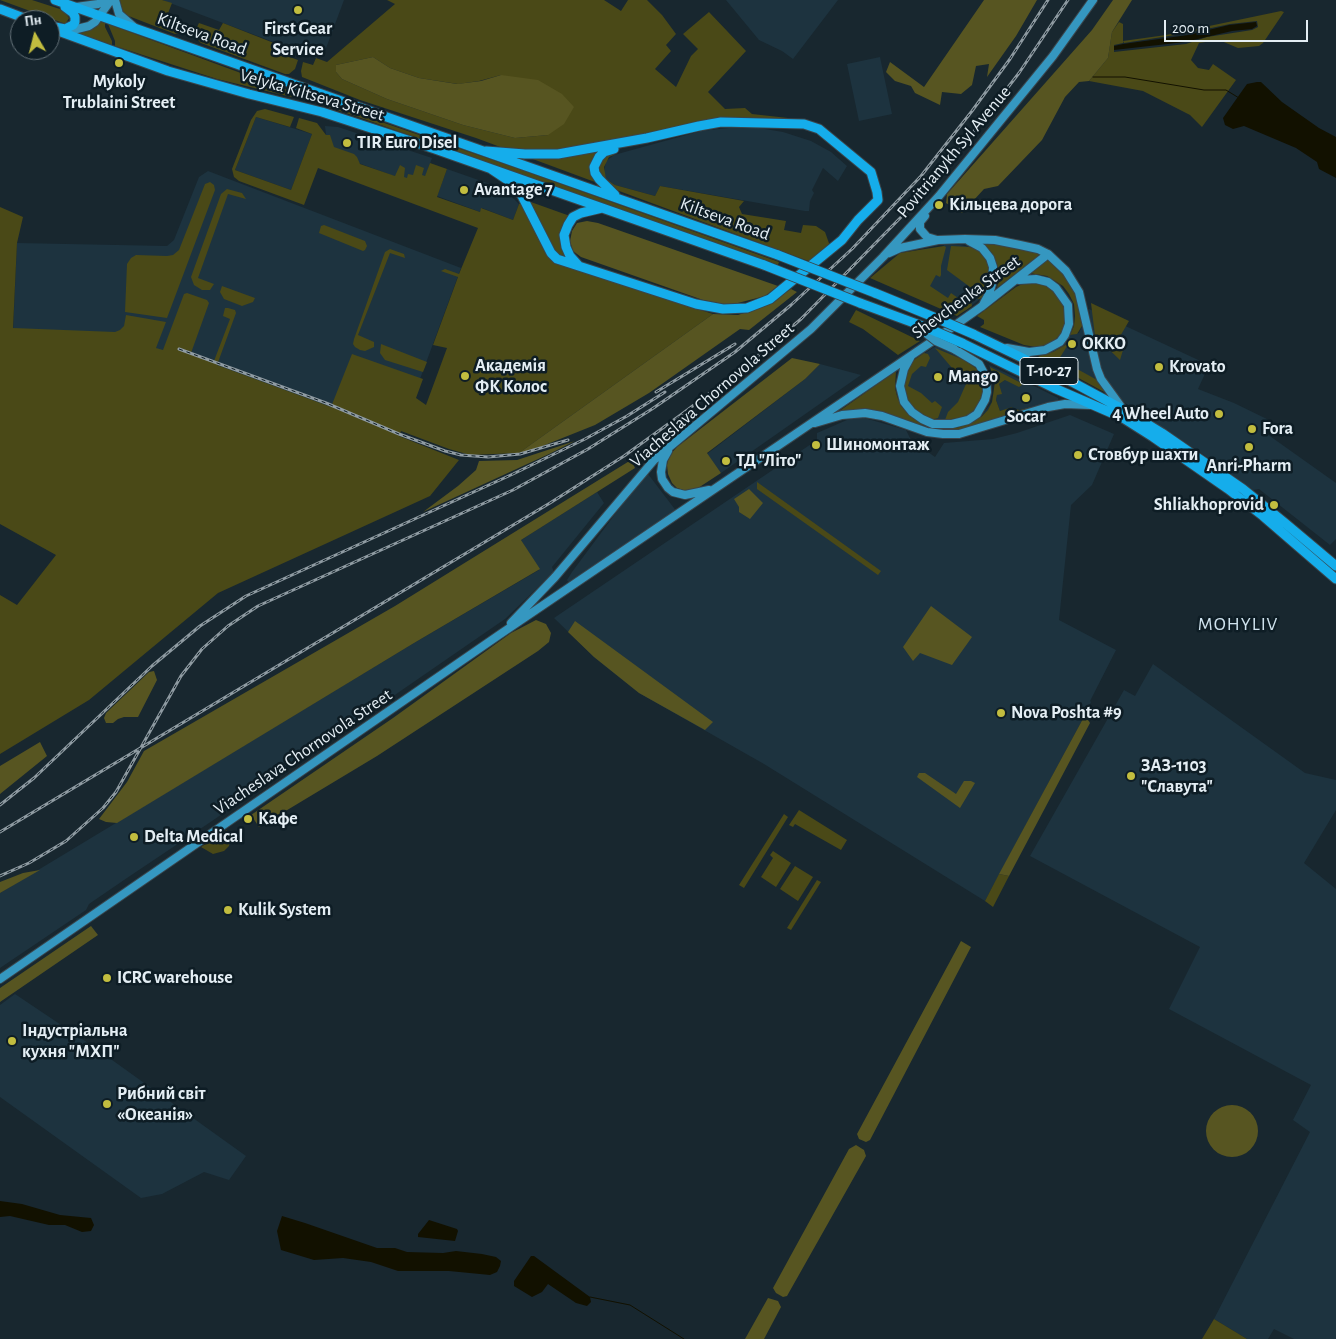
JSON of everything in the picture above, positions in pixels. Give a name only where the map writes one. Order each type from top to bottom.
[{"type":"highway","name":"Kiltseva Road","points":[[56,0],[778,255],[874,292],[973,334],[1123,410],[1197,456],[1243,489],[1336,566]]},
{"type":"highway","points":[[56,0],[76,17],[73,25],[60,28]]},
{"type":"highway","name":"Velyka Kiltseva Street","points":[[60,31],[168,71],[322,112],[491,168],[764,265]]},
{"type":"highway","points":[[486,151],[558,154],[721,122],[810,125],[818,129],[871,172],[878,200],[858,220],[849,233],[770,299],[747,308],[723,309],[696,304],[557,259],[550,253],[521,194],[509,181],[491,168]]},
{"type":"highway","points":[[618,199],[595,173],[596,161],[604,152],[647,138]]},
{"type":"highway","points":[[580,267],[570,256],[566,248],[564,235],[573,217],[602,208]]},
{"type":"highway","name":"Kiltseva Road","points":[[764,265],[914,323],[958,346],[1123,418],[1228,489],[1280,530],[1336,579]]},
{"type":"main road","points":[[76,7],[98,4],[105,0]]},
{"type":"main road","points":[[65,28],[84,28],[95,22],[111,0]]},
{"type":"main road","points":[[115,0],[119,14],[135,28]]},
{"type":"main road","name":"Povitrianykh Syl Avenue","points":[[827,314],[940,196],[1053,56],[1093,0]]},
{"type":"main road","points":[[938,240],[927,237],[922,232],[920,225],[923,218],[940,196]]},
{"type":"main road","points":[[965,239],[982,248],[990,258],[993,268],[994,279],[989,294],[981,307]]},
{"type":"main road","name":"Shevchenka Street","points":[[806,426],[981,307],[1048,254],[1038,249],[995,240],[965,239],[938,240],[896,249],[883,257]]},
{"type":"main road","points":[[1048,254],[1066,271],[1079,292],[1096,369],[1100,379],[1123,410]]},
{"type":"main road","points":[[998,346],[1021,351],[1036,352],[1045,350],[1060,342],[1065,336],[1069,324],[1068,304],[1056,288],[1048,282],[1036,279],[1017,280]]},
{"type":"main road","name":"Viacheslava Chornovola Street","points":[[499,635],[543,590],[639,476],[673,444],[827,314]]},
{"type":"main road","points":[[912,354],[904,368],[901,379],[900,392],[904,402],[912,412],[922,419],[933,424],[952,424],[963,422],[977,414],[987,392],[986,377],[979,364],[958,346]]},
{"type":"main road","points":[[806,426],[842,415],[865,413],[882,416],[927,432],[959,434],[1057,406],[1082,404],[1101,407]]},
{"type":"main road","name":"Viacheslava Chornovola Street","points":[[0,979],[806,426]]},
{"type":"main road","points":[[673,444],[661,465],[662,479],[668,488],[673,492],[686,495],[717,488]]},
{"type":"main road","points":[[543,590],[543,598],[552,600]]},
{"type":"shaded area","points":[[0,0],[32,0],[63,10],[69,18],[66,23],[60,22],[60,10],[27,10]]},
{"type":"shaded area","points":[[120,0],[162,0],[172,3],[167,16],[190,25],[185,32],[175,34],[126,15],[122,12]]},
{"type":"shaded area","points":[[162,0],[344,0],[325,51],[316,58]]},
{"type":"shaded area","points":[[387,0],[604,0],[621,11],[628,0],[647,0],[662,15],[676,34],[666,45],[671,51],[655,69],[676,87],[691,56],[698,49],[683,34],[709,12],[746,51],[708,92],[725,109],[745,108],[752,114],[788,118],[785,121],[747,120],[615,142],[614,155],[609,157],[604,167],[606,179],[615,185],[655,196],[660,186],[744,201],[739,207],[742,214],[786,221],[784,230],[801,233],[803,225],[816,226],[825,232],[830,246],[811,262],[476,138],[360,100],[302,77],[303,62],[313,65],[316,58],[327,62],[395,4]],"holes":[[[373,57],[390,68],[419,78],[458,84],[501,75],[548,135],[515,138],[463,125],[387,99],[342,79],[336,72],[336,65]]]},
{"type":"shaded area","points":[[726,0],[838,0],[793,59],[782,51],[759,40]]},
{"type":"shaded area","points":[[984,0],[1037,0],[1016,36],[987,77],[989,64],[976,66],[972,85],[961,94],[942,92],[940,105],[915,93],[911,86],[895,81],[886,72],[890,62],[924,87]]},
{"type":"shaded area","points":[[1113,0],[1132,0],[1112,32],[1108,58],[1089,81],[1079,82],[1065,97],[1042,140],[998,186],[984,189],[962,213],[946,203],[947,194],[1092,30]]},
{"type":"shaded area","points":[[1281,11],[1284,12],[1259,46],[1238,48],[1219,40],[1199,43],[1191,60],[1198,68],[1209,70],[1213,64],[1236,80],[1202,127],[1190,115],[1143,91],[1089,81],[1108,58],[1112,32],[1119,22],[1123,24],[1123,41],[1166,35]],"holes":[[[1257,21],[1258,27],[1252,30],[1207,37],[1186,44],[1114,52],[1114,45],[1123,43],[1123,41],[1124,43]]]},
{"type":"shaded area","points":[[98,20],[105,23],[112,45],[80,34],[80,32],[88,29]]},
{"type":"shaded area","points":[[1256,22],[1257,26],[1252,29],[1232,31],[1185,42],[1114,50],[1114,46],[1123,44],[1188,35],[1229,25]]},
{"type":"shaded area","points":[[199,23],[219,30],[223,23],[279,45],[276,52],[298,60],[295,69],[289,74],[285,74],[201,43],[194,33]]},
{"type":"shaded area","points":[[108,24],[276,86],[519,169],[779,262],[778,265],[316,103],[217,79],[115,46],[115,41]]},
{"type":"shaded area","points":[[373,57],[390,68],[419,78],[457,84],[481,81],[501,75],[538,80],[562,94],[574,107],[564,124],[548,135],[515,138],[463,125],[387,99],[342,79],[336,72],[336,65]]},
{"type":"shaded area","points":[[880,57],[892,114],[859,121],[847,64]]},
{"type":"shaded area","points":[[1261,82],[1282,102],[1319,128],[1336,137],[1336,178],[1319,169],[1317,162],[1296,148],[1244,126],[1233,129],[1225,125],[1223,118],[1247,84]]},
{"type":"shaded area","points":[[265,109],[294,117],[290,127],[256,117],[235,170],[291,190],[312,134],[296,128],[299,118],[317,123],[326,135],[330,135],[334,147],[354,154],[360,164],[395,176],[400,165],[405,168],[404,177],[407,178],[408,174],[413,175],[416,165],[424,168],[422,175],[425,176],[430,163],[447,169],[437,197],[480,212],[481,208],[513,220],[519,204],[523,203],[545,250],[554,261],[576,270],[713,314],[519,453],[470,455],[401,431],[399,436],[459,460],[430,496],[218,593],[89,700],[0,754],[0,595],[17,605],[56,555],[0,524],[0,207],[23,217],[17,243],[13,328],[115,332],[124,326],[126,315],[166,322],[156,348],[163,350],[184,294],[187,293],[207,300],[209,303],[191,353],[214,361],[230,319],[223,316],[225,308],[228,308],[235,310],[236,313],[217,365],[331,407],[352,354],[423,379],[416,398],[426,405],[447,348],[433,345],[458,277],[441,271],[445,269],[459,274],[478,228],[318,168],[304,205],[239,181],[234,177],[232,169],[251,120],[257,111]]},
{"type":"shaded area","points":[[256,117],[312,134],[291,190],[235,170]]},
{"type":"shaded area","points":[[325,126],[338,127],[432,158],[423,183],[416,184],[328,152]]},
{"type":"shaded area","points":[[747,126],[783,132],[811,141],[831,152],[847,166],[838,181],[823,168],[812,190],[814,193],[810,201],[809,211],[660,186],[655,196],[615,185],[606,179],[604,172],[606,161],[614,155],[701,131]]},
{"type":"shaded area","points":[[447,169],[490,184],[514,199],[519,204],[513,220],[482,208],[480,212],[437,196]]},
{"type":"shaded area","points":[[208,171],[461,268],[399,436],[121,336],[13,332],[17,243],[167,246],[174,240],[199,177]]},
{"type":"shaded area","points":[[210,182],[214,185],[215,190],[167,318],[125,312],[127,264],[136,255],[167,256],[173,255],[179,250],[205,184]]},
{"type":"shaded area","points":[[227,189],[242,193],[246,199],[228,194],[198,278],[214,284],[210,290],[202,290],[194,285],[191,277],[221,194]]},
{"type":"shaded area","points":[[528,201],[570,216],[563,224],[560,235],[564,253],[568,259],[557,255],[551,247],[537,214]]},
{"type":"shaded area","points":[[587,221],[598,223],[778,286],[765,296],[734,304],[722,304],[703,300],[581,257],[573,251],[570,241],[572,231],[577,223]]},
{"type":"shaded area","points":[[324,225],[365,241],[367,246],[365,250],[363,251],[319,233],[321,226]]},
{"type":"shaded area","points":[[981,242],[1033,250],[1039,256],[997,288],[999,277],[997,264],[991,252]]},
{"type":"shaded area","points":[[944,245],[960,245],[979,249],[986,294],[965,311],[923,286]]},
{"type":"shaded area","points":[[951,246],[969,247],[979,250],[984,254],[990,265],[991,278],[982,298],[978,299],[970,287],[947,270]]},
{"type":"shaded area","points":[[946,247],[941,266],[941,275],[940,277],[936,275],[930,286],[948,298],[951,293],[965,303],[968,299],[971,301],[972,306],[957,316],[870,278],[900,253]]},
{"type":"shaded area","points":[[390,249],[404,254],[405,258],[390,253],[358,335],[374,342],[374,347],[365,351],[360,350],[353,344],[354,339],[385,252]]},
{"type":"shaded area","points":[[1050,258],[1062,269],[1078,295],[1083,315],[1082,326],[1077,334],[1070,335],[1074,326],[1074,304],[1063,286],[1047,276],[1029,273]]},
{"type":"shaded area","points":[[1029,281],[1046,284],[1054,289],[1064,301],[1066,321],[1063,331],[1056,339],[1047,345],[1036,347],[1024,345],[980,327],[984,324],[984,320],[977,316],[1016,287]]},
{"type":"shaded area","points":[[222,286],[255,298],[253,302],[242,306],[224,299],[220,292]]},
{"type":"shaded area","points":[[791,289],[797,292],[749,330],[740,329],[649,393],[595,425],[535,449],[519,453],[713,314],[738,315],[765,306]]},
{"type":"shaded area","points":[[1091,303],[1129,321],[1115,345],[1123,350],[1120,360],[1095,336]]},
{"type":"shaded area","points":[[1089,309],[1209,365],[1198,389],[1234,403],[1273,422],[1267,434],[1336,483],[1336,539],[1330,545],[1259,489],[1253,490],[1125,403],[1112,390],[1101,372],[1093,342]]},
{"type":"shaded area","points":[[856,310],[920,341],[898,355],[863,329],[849,322]]},
{"type":"shaded area","points":[[1082,326],[1086,326],[1099,381],[1044,354],[1060,346],[1070,335],[1079,333]]},
{"type":"shaded area","points":[[1069,343],[1059,359],[1099,381],[1106,393],[1038,356],[1053,352]]},
{"type":"shaded area","points":[[381,344],[427,362],[423,372],[385,360],[380,353]]},
{"type":"shaded area","points":[[936,346],[965,357],[978,368],[984,380],[980,406],[971,415],[950,422],[931,420],[906,400],[908,369],[919,357]]},
{"type":"shaded area","points":[[935,348],[964,360],[977,369],[981,375],[983,380],[983,396],[977,408],[965,417],[945,420],[948,412],[958,402],[970,375],[966,373],[963,379]]},
{"type":"shaded area","points":[[924,353],[928,354],[930,358],[926,367],[921,366],[912,374],[908,386],[921,393],[932,403],[935,401],[942,407],[938,418],[934,419],[929,419],[906,404],[904,399],[903,377],[911,362]]},
{"type":"shaded area","points":[[792,358],[820,364],[805,379],[707,453],[721,473],[695,490],[686,491],[677,488],[672,483],[668,474],[669,456],[677,447]]},
{"type":"shaded area","points":[[820,364],[861,375],[721,473],[707,454],[805,379]]},
{"type":"shaded area","points":[[989,365],[1058,398],[1059,401],[956,430],[1031,407],[1020,410],[1012,408],[1000,411],[996,400],[999,384],[1005,380],[990,368],[994,382]]},
{"type":"shaded area","points":[[990,367],[1022,385],[1019,387],[1005,380],[999,384],[1002,394],[997,395],[996,400],[1000,411],[1012,407],[1013,409],[1020,410],[1033,408],[965,429],[945,430],[913,423],[881,412],[861,410],[838,412],[896,371],[895,388],[897,396],[901,406],[909,415],[919,422],[936,427],[956,428],[981,417],[988,410],[992,402],[995,382]]},
{"type":"shaded area","points":[[992,402],[988,411],[973,422],[981,416]]},
{"type":"shaded area","points":[[1070,415],[1114,434],[1092,485],[1071,505],[1059,620],[1116,650],[1090,701],[1085,715],[985,901],[764,764],[639,693],[594,657],[554,618],[817,440],[817,433],[847,420],[861,417],[906,430],[911,440],[935,457],[944,443],[993,439]]},
{"type":"shaded area","points":[[575,441],[423,512],[476,470],[479,461],[517,460]]},
{"type":"shaded area","points":[[631,460],[635,468],[521,540],[540,569],[117,823],[99,819],[127,782],[144,751],[395,606]]},
{"type":"shaded area","points":[[648,474],[677,512],[569,583],[567,580],[572,572],[641,479]]},
{"type":"shaded area","points":[[757,482],[881,571],[878,575],[757,489]]},
{"type":"shaded area","points":[[749,489],[763,503],[750,519],[739,512],[739,507],[734,499]]},
{"type":"shaded area","points":[[597,492],[604,503],[552,567],[554,572],[505,619],[89,904],[86,910],[0,968],[0,893],[414,643],[539,570],[521,540]]},
{"type":"shaded area","points":[[931,606],[972,637],[952,665],[920,653],[913,661],[903,647]]},
{"type":"shaded area","points":[[536,620],[546,624],[551,633],[549,642],[538,651],[377,756],[259,827],[251,815],[393,718],[511,633]]},
{"type":"shaded area","points":[[575,621],[713,722],[705,730],[639,693],[594,657],[568,632]]},
{"type":"shaded area","points":[[1153,664],[1305,773],[1336,780],[1336,810],[1304,863],[1336,889],[1336,1339],[1294,1339],[1274,1329],[1268,1339],[1247,1339],[1214,1319],[1310,1132],[1293,1120],[1311,1085],[1169,1009],[1200,947],[1030,856],[1124,690],[1135,696]]},
{"type":"shaded area","points":[[154,671],[157,680],[138,717],[124,717],[113,723],[106,723],[104,718],[106,713],[149,672]]},
{"type":"shaded area","points":[[1085,715],[1090,723],[1009,876],[999,874]]},
{"type":"shaded area","points":[[40,742],[47,756],[0,794],[0,766]]},
{"type":"shaded area","points":[[919,773],[925,773],[956,794],[964,781],[975,783],[960,808],[917,777]]},
{"type":"shaded area","points":[[799,810],[847,840],[841,850],[795,824],[793,827],[789,825]]},
{"type":"shaded area","points":[[784,814],[788,817],[744,888],[739,885]]},
{"type":"shaded area","points":[[227,830],[230,841],[229,846],[224,851],[213,854],[201,847]]},
{"type":"shaded area","points":[[773,851],[791,863],[776,887],[761,877],[773,858],[770,855]]},
{"type":"shaded area","points":[[795,866],[813,877],[798,901],[780,889]]},
{"type":"shaded area","points":[[40,870],[0,893],[0,882],[23,873]]},
{"type":"shaded area","points":[[999,874],[1009,876],[993,907],[985,901]]},
{"type":"shaded area","points":[[817,880],[821,882],[791,930],[787,928]]},
{"type":"shaded area","points":[[91,926],[98,935],[0,1002],[0,988]]},
{"type":"shaded area","points":[[961,941],[971,947],[870,1140],[866,1142],[859,1139],[857,1134]]},
{"type":"shaded area","points":[[15,994],[94,1047],[246,1156],[229,1180],[204,1172],[162,1194],[141,1198],[0,1097],[0,1005]]},
{"type":"shaded area","points":[[1232,1105],[1242,1107],[1250,1113],[1256,1121],[1258,1131],[1256,1141],[1250,1149],[1242,1155],[1232,1157],[1222,1155],[1214,1149],[1208,1141],[1206,1131],[1208,1121],[1214,1113],[1222,1107]]},
{"type":"shaded area","points":[[856,1145],[864,1150],[866,1156],[787,1296],[783,1297],[776,1293],[773,1288],[849,1149]]},
{"type":"shaded area","points":[[0,1201],[22,1204],[60,1215],[91,1218],[94,1225],[91,1231],[82,1232],[65,1225],[49,1225],[10,1216],[0,1217]]},
{"type":"shaded area","points":[[282,1216],[377,1248],[395,1248],[407,1252],[443,1253],[456,1251],[482,1254],[496,1257],[501,1261],[500,1266],[497,1272],[490,1275],[449,1271],[398,1271],[371,1262],[343,1258],[314,1260],[281,1250],[277,1231]]},
{"type":"shaded area","points":[[429,1220],[457,1229],[455,1241],[418,1237],[418,1234]]},
{"type":"shaded area","points":[[531,1256],[534,1256],[590,1297],[591,1302],[587,1306],[576,1303],[548,1284],[542,1292],[532,1297],[514,1286],[514,1281]]},
{"type":"shaded area","points":[[768,1298],[778,1301],[781,1307],[764,1339],[745,1339]]},
{"type":"shaded area","points":[[1214,1319],[1247,1339],[1202,1339]]},
{"type":"waterway","points":[[1093,77],[1125,77],[1204,90],[1226,90],[1239,98]]},
{"type":"waterway","points":[[590,1297],[630,1305],[684,1339]]},
{"type":"railway","points":[[0,876],[29,863],[66,841],[103,808],[116,792],[181,676],[202,649],[228,626],[258,606],[513,490],[588,449],[652,409],[735,352],[791,305],[852,249],[921,176],[1010,59],[1048,0]]},
{"type":"railway","points":[[0,832],[550,503],[624,456],[747,365],[801,319],[908,210],[945,169],[1019,73],[1068,0]]},
{"type":"railway","points":[[656,392],[735,344]]},
{"type":"railway","points":[[179,349],[326,403],[399,434],[461,455],[488,457],[520,454],[568,440]]},
{"type":"railway","points":[[0,805],[34,778],[152,666],[200,626],[246,596],[513,474],[585,439],[665,392]]},
{"type":"place","name":"First Gear Service","points":[[298,10]]},
{"type":"place","name":"Mykoly Trublaini Street","points":[[119,63]]},
{"type":"place","name":"TIR Euro Disel","points":[[347,143]]},
{"type":"place","name":"Avantage 7","points":[[464,190]]},
{"type":"place","name":"Кільцева дорога","points":[[939,205]]},
{"type":"place","name":"OKKO","points":[[1072,344]]},
{"type":"place","name":"Krovato","points":[[1159,367]]},
{"type":"place","name":"Академія ФК Колос","points":[[465,376]]},
{"type":"place","name":"Mango","points":[[938,377]]},
{"type":"place","name":"Socar","points":[[1026,398]]},
{"type":"place","name":"4 Wheel Auto","points":[[1219,414]]},
{"type":"place","name":"Fora","points":[[1252,429]]},
{"type":"place","name":"Шиномонтаж","points":[[816,445]]},
{"type":"place","name":"Anri-Pharm","points":[[1249,447]]},
{"type":"place","name":"Стовбур шахти","points":[[1078,455]]},
{"type":"place","name":"ТД \"Літо\"","points":[[726,461]]},
{"type":"place","name":"Shliakhoprovid","points":[[1274,505]]},
{"type":"place","name":"Nova Poshta #9","points":[[1001,713]]},
{"type":"place","name":"ЗАЗ-1103 \"Славута\"","points":[[1131,776]]},
{"type":"place","name":"Кафе","points":[[248,819]]},
{"type":"place","name":"Delta Medical","points":[[134,837]]},
{"type":"place","name":"Kulik System","points":[[228,910]]},
{"type":"place","name":"ICRC warehouse","points":[[107,978]]},
{"type":"place","name":"Індустріальна кухня \"МХП\"","points":[[12,1041]]},
{"type":"place","name":"Рибний світ «Океанія»","points":[[107,1104]]},
{"type":"district","name":"MOHYLIV","points":[[1238,624]]}]
